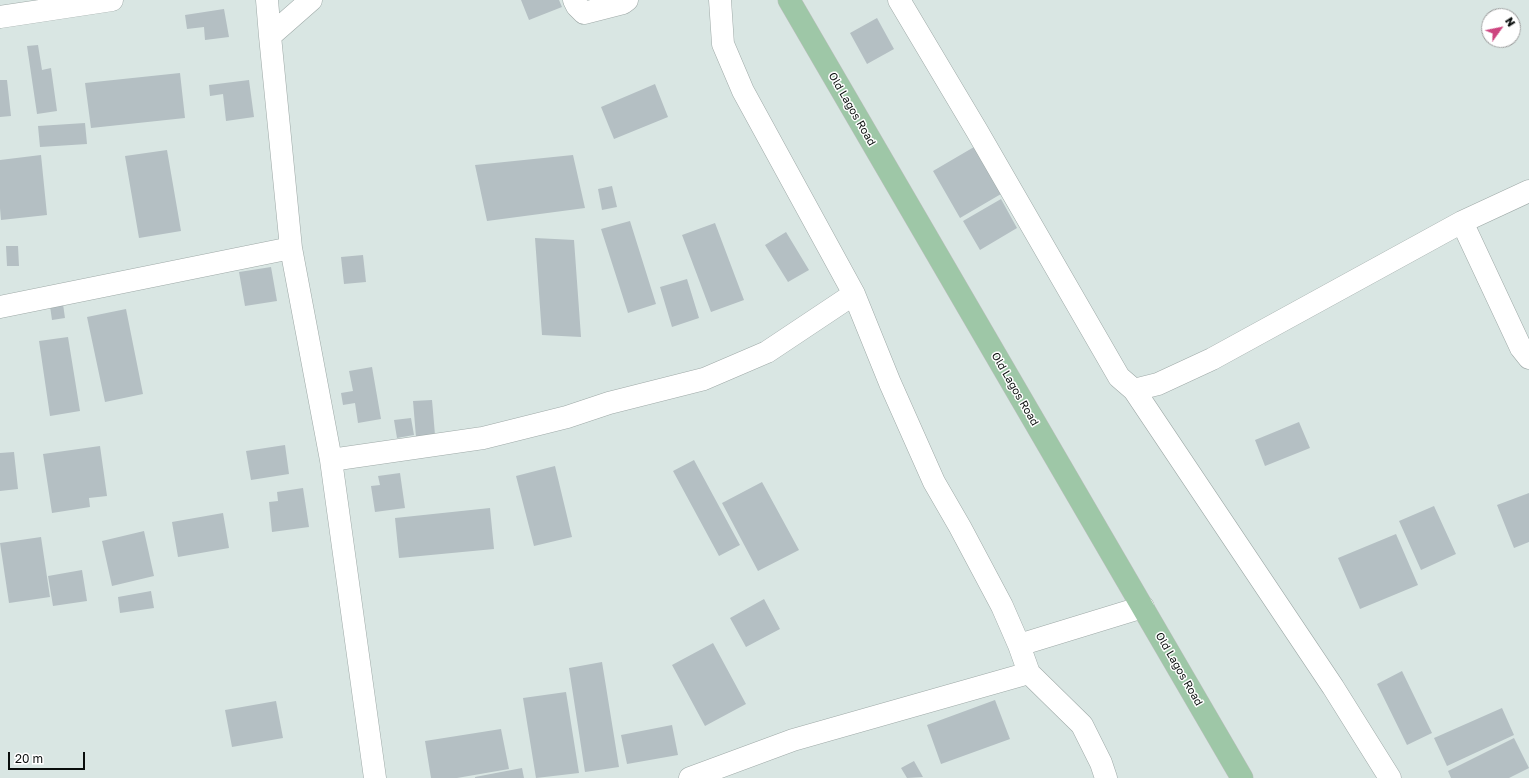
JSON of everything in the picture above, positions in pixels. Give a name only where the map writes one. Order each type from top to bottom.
[{"type":"main road","name":"Old Lagos Road","points":[[789,0],[1242,778]]},
{"type":"street","points":[[0,17],[112,0]]},
{"type":"street","points":[[267,0],[291,248],[331,460],[375,778]]},
{"type":"street","points":[[270,36],[311,0]]},
{"type":"street","points":[[574,0],[577,6],[584,13],[623,3],[627,0]]},
{"type":"street","points":[[720,0],[723,44],[743,91],[854,294],[890,383],[934,482],[1002,606],[1029,673],[1082,725],[1101,763],[1106,778]]},
{"type":"street","points":[[899,0],[1119,377],[1134,390],[1333,687],[1390,778]]},
{"type":"street","points":[[1134,390],[1158,384],[1212,359],[1462,222],[1529,191]]},
{"type":"street","points":[[1462,222],[1521,348],[1529,358]]},
{"type":"street","points":[[0,307],[291,248]]},
{"type":"street","points":[[331,460],[483,438],[567,417],[609,403],[704,379],[767,352],[854,294]]},
{"type":"street","points":[[1019,645],[1143,607]]},
{"type":"street","points":[[690,778],[793,740],[1029,673]]},
{"type":"building","points":[[521,0],[559,0],[562,7],[529,20]]},
{"type":"building","points":[[224,9],[229,37],[205,40],[204,27],[187,29],[185,15]]},
{"type":"building","points":[[877,18],[894,49],[867,64],[850,33]]},
{"type":"building","points":[[38,45],[42,70],[51,68],[57,111],[37,114],[27,46]]},
{"type":"building","points":[[180,73],[185,118],[91,128],[85,83]]},
{"type":"building","points":[[0,80],[7,80],[11,116],[0,117]]},
{"type":"building","points":[[249,80],[254,117],[226,121],[223,94],[210,96],[209,85]]},
{"type":"building","points":[[655,84],[668,117],[614,139],[601,107]]},
{"type":"building","points":[[85,123],[87,144],[40,147],[38,126]]},
{"type":"building","points":[[974,147],[1001,194],[960,218],[933,171]]},
{"type":"building","points":[[167,150],[181,231],[139,238],[125,156]]},
{"type":"building","points":[[41,155],[47,215],[1,220],[0,160]]},
{"type":"building","points":[[573,155],[585,208],[487,221],[475,165]]},
{"type":"building","points":[[612,186],[617,207],[602,210],[598,189]]},
{"type":"building","points":[[1001,199],[1017,228],[980,250],[963,221]]},
{"type":"building","points":[[630,221],[656,304],[628,313],[601,229]]},
{"type":"building","points":[[715,223],[744,300],[711,312],[682,235]]},
{"type":"building","points":[[786,232],[809,270],[788,282],[765,245]]},
{"type":"building","points":[[535,238],[574,240],[581,337],[542,335]]},
{"type":"building","points":[[6,246],[18,246],[19,266],[7,266]]},
{"type":"building","points":[[363,255],[366,282],[344,284],[341,257]]},
{"type":"building","points":[[271,267],[277,301],[245,306],[239,272]]},
{"type":"building","points":[[687,279],[699,318],[672,327],[660,287]]},
{"type":"building","points":[[62,297],[65,318],[52,320],[49,299]]},
{"type":"building","points":[[126,309],[143,394],[105,402],[87,317]]},
{"type":"building","points":[[68,337],[80,411],[50,416],[39,341]]},
{"type":"building","points":[[372,367],[381,419],[358,423],[355,403],[343,405],[341,393],[353,391],[349,371]]},
{"type":"building","points":[[432,400],[435,435],[416,437],[413,401]]},
{"type":"building","points":[[411,418],[414,435],[397,438],[394,420]]},
{"type":"building","points":[[1299,422],[1310,448],[1265,466],[1255,440]]},
{"type":"building","points":[[285,445],[289,474],[251,480],[246,451]]},
{"type":"building","points":[[100,446],[107,496],[89,498],[90,507],[52,513],[43,454]]},
{"type":"building","points":[[14,452],[18,489],[0,491],[0,453]]},
{"type":"building","points":[[694,460],[740,545],[719,556],[673,471]]},
{"type":"building","points":[[555,466],[572,537],[534,546],[516,476]]},
{"type":"building","points":[[400,473],[405,508],[375,512],[371,486],[380,485],[378,476]]},
{"type":"building","points":[[762,482],[799,550],[758,571],[722,503]]},
{"type":"building","points":[[303,488],[309,527],[272,532],[269,502],[278,501],[277,492]]},
{"type":"building","points":[[1529,493],[1529,542],[1514,548],[1497,505]]},
{"type":"building","points":[[1434,506],[1456,554],[1421,570],[1399,521]]},
{"type":"building","points":[[490,508],[494,549],[399,558],[395,518]]},
{"type":"building","points":[[223,513],[229,548],[178,557],[172,522]]},
{"type":"building","points":[[144,531],[154,576],[112,586],[102,541]]},
{"type":"building","points":[[1396,534],[1418,585],[1360,609],[1338,558]]},
{"type":"building","points":[[41,537],[50,597],[9,603],[0,543]]},
{"type":"building","points":[[82,570],[87,601],[53,606],[48,576]]},
{"type":"building","points":[[151,591],[154,608],[120,613],[118,597]]},
{"type":"building","points":[[764,599],[780,629],[746,647],[730,618]]},
{"type":"building","points":[[713,643],[746,704],[705,726],[672,665]]},
{"type":"building","points":[[602,662],[619,767],[585,772],[569,668]]},
{"type":"building","points":[[1402,671],[1432,733],[1407,745],[1377,684]]},
{"type":"building","points":[[566,692],[579,773],[536,778],[523,698]]},
{"type":"building","points":[[995,700],[1010,739],[941,764],[927,725]]},
{"type":"building","points":[[276,701],[283,738],[232,747],[225,710]]},
{"type":"building","points":[[1502,708],[1514,735],[1447,766],[1434,738]]},
{"type":"building","points":[[672,725],[678,755],[627,764],[621,735]]},
{"type":"building","points":[[501,729],[509,769],[457,778],[431,778],[425,741]]},
{"type":"building","points":[[1514,738],[1529,768],[1509,778],[1451,778],[1448,771]]},
{"type":"building","points":[[914,761],[923,777],[907,778],[901,768]]},
{"type":"building","points":[[522,768],[524,778],[475,778],[475,777]]}]
